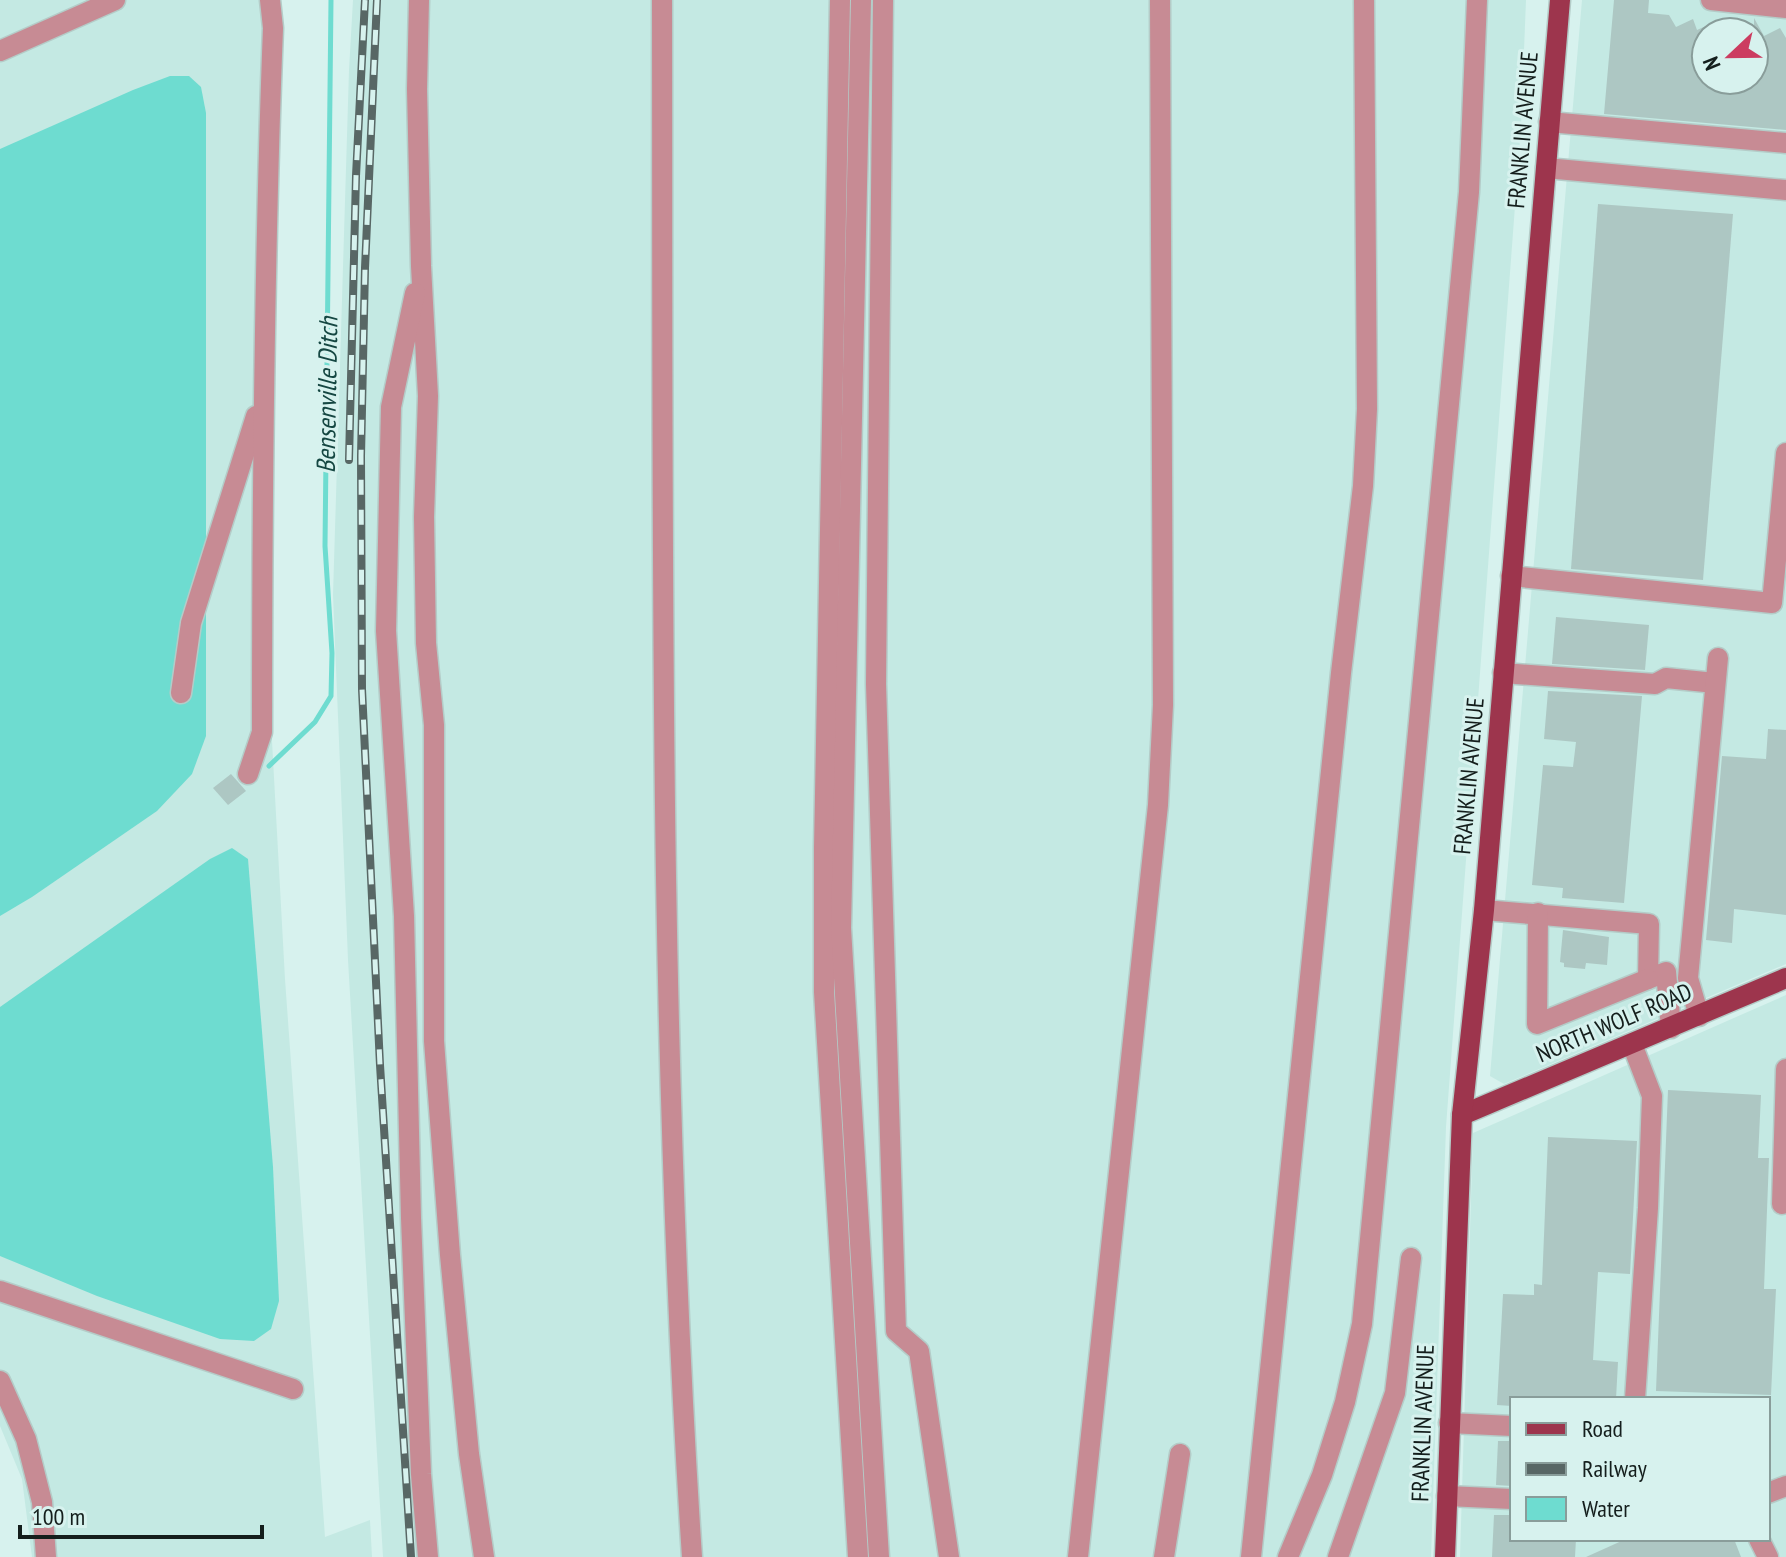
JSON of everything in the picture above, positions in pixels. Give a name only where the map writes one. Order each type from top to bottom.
[{"type":"main road","name":"FRANKLIN AVENUE","points":[[1445,1557],[1462,1115],[1484,910],[1560,0]]},
{"type":"main road","name":"NORTH WOLF ROAD","points":[[1462,1115],[1786,978]]},
{"type":"lane","points":[[0,51],[115,0]]},
{"type":"lane","points":[[248,774],[262,732],[262,398],[273,28],[270,0]]},
{"type":"lane","points":[[419,0],[417,89],[421,266],[428,396],[424,517],[426,643],[434,725],[434,1041],[452,1286],[469,1454],[484,1557]]},
{"type":"lane","points":[[662,0],[664,795],[680,1378],[692,1557]]},
{"type":"lane","points":[[840,0],[824,992],[858,1557]]},
{"type":"lane","points":[[861,0],[841,928],[879,1557]]},
{"type":"lane","points":[[883,0],[876,684],[896,1331],[919,1351],[949,1557]]},
{"type":"lane","points":[[1078,1557],[1158,805],[1163,705],[1160,0]]},
{"type":"lane","points":[[1251,1557],[1341,673],[1363,486],[1367,409],[1364,0]]},
{"type":"lane","points":[[1288,1557],[1322,1475],[1345,1402],[1362,1324],[1469,192],[1477,0]]},
{"type":"lane","points":[[1711,0],[1786,8]]},
{"type":"lane","points":[[1549,122],[1786,143]]},
{"type":"lane","points":[[1546,168],[1786,190]]},
{"type":"lane","points":[[421,266],[391,407],[386,631],[404,916],[411,1218],[421,1474],[428,1557]]},
{"type":"lane","points":[[181,693],[191,623],[262,398]]},
{"type":"lane","points":[[1511,576],[1772,603],[1786,453]]},
{"type":"lane","points":[[1699,1016],[1688,978],[1718,658]]},
{"type":"lane","points":[[1503,673],[1655,684],[1666,678],[1715,683]]},
{"type":"lane","points":[[1484,910],[1649,924],[1648,979]]},
{"type":"lane","points":[[1538,913],[1537,1024],[1666,972],[1671,1028]]},
{"type":"lane","points":[[1632,1044],[1652,1096],[1635,1397]]},
{"type":"lane","points":[[1782,1204],[1786,1069]]},
{"type":"lane","points":[[1338,1557],[1395,1393],[1411,1258]]},
{"type":"lane","points":[[0,1291],[293,1389]]},
{"type":"lane","points":[[0,1381],[26,1439],[42,1502],[46,1557]]},
{"type":"lane","points":[[1449,1423],[1510,1426]]},
{"type":"lane","points":[[1164,1557],[1180,1454]]},
{"type":"lane","points":[[1447,1496],[1510,1499]]},
{"type":"shaded area","points":[[0,0],[281,0],[269,392],[272,741],[285,979],[325,1537],[370,1520],[372,1557],[32,1557],[22,1479],[0,1426]]},
{"type":"shaded area","points":[[353,0],[1526,0],[1521,126],[1446,1127],[1431,1557],[383,1557],[348,960],[333,595]]},
{"type":"shaded area","points":[[1582,0],[1786,0],[1786,964],[1504,1084],[1490,1076]]},
{"type":"shaded area","points":[[1786,995],[1786,1557],[1460,1557],[1473,1133]]},
{"type":"water","points":[[170,76],[189,76],[201,87],[206,113],[206,736],[192,774],[157,811],[0,916],[0,149]]},
{"type":"water","points":[[232,848],[248,859],[273,1167],[279,1301],[271,1329],[254,1341],[220,1339],[97,1296],[0,1256],[0,1007],[210,859]]},
{"type":"building","points":[[1614,0],[1649,0],[1648,13],[1669,15],[1676,27],[1690,20],[1690,96],[1770,96],[1770,33],[1780,28],[1786,38],[1786,130],[1604,114]]},
{"type":"building","points":[[1598,204],[1733,214],[1703,580],[1571,569]]},
{"type":"building","points":[[1556,617],[1649,625],[1645,670],[1552,664]]},
{"type":"building","points":[[1548,691],[1642,696],[1624,903],[1562,898],[1563,888],[1532,885],[1543,765],[1573,767],[1576,742],[1544,739]]},
{"type":"building","points":[[1768,729],[1786,730],[1786,915],[1734,909],[1732,943],[1706,940],[1722,756],[1766,759]]},
{"type":"building","points":[[231,774],[246,791],[228,805],[213,788]]},
{"type":"building","points":[[1563,930],[1609,937],[1607,965],[1586,963],[1585,969],[1564,967],[1564,963],[1560,962]]},
{"type":"building","points":[[1668,1090],[1761,1095],[1758,1158],[1769,1158],[1764,1289],[1776,1289],[1771,1395],[1656,1391]]},
{"type":"building","points":[[1548,1137],[1637,1141],[1630,1274],[1598,1272],[1593,1360],[1618,1362],[1616,1397],[1510,1397],[1510,1406],[1497,1405],[1503,1294],[1534,1295],[1534,1284],[1542,1285]]},
{"type":"building","points":[[1498,1441],[1510,1441],[1510,1486],[1496,1485]]},
{"type":"building","points":[[1494,1515],[1510,1515],[1510,1541],[1576,1541],[1575,1557],[1492,1557]]},
{"type":"building","points":[[1622,1541],[1735,1541],[1741,1557],[1586,1557]]},
{"type":"waterway","name":"Bensenville Ditch","points":[[269,766],[315,722],[331,696],[332,653],[325,546],[331,0]]},
{"type":"railway","points":[[349,460],[356,176],[365,0]]},
{"type":"railway","points":[[377,0],[365,268],[361,456],[362,689],[380,1065],[411,1557]]}]
